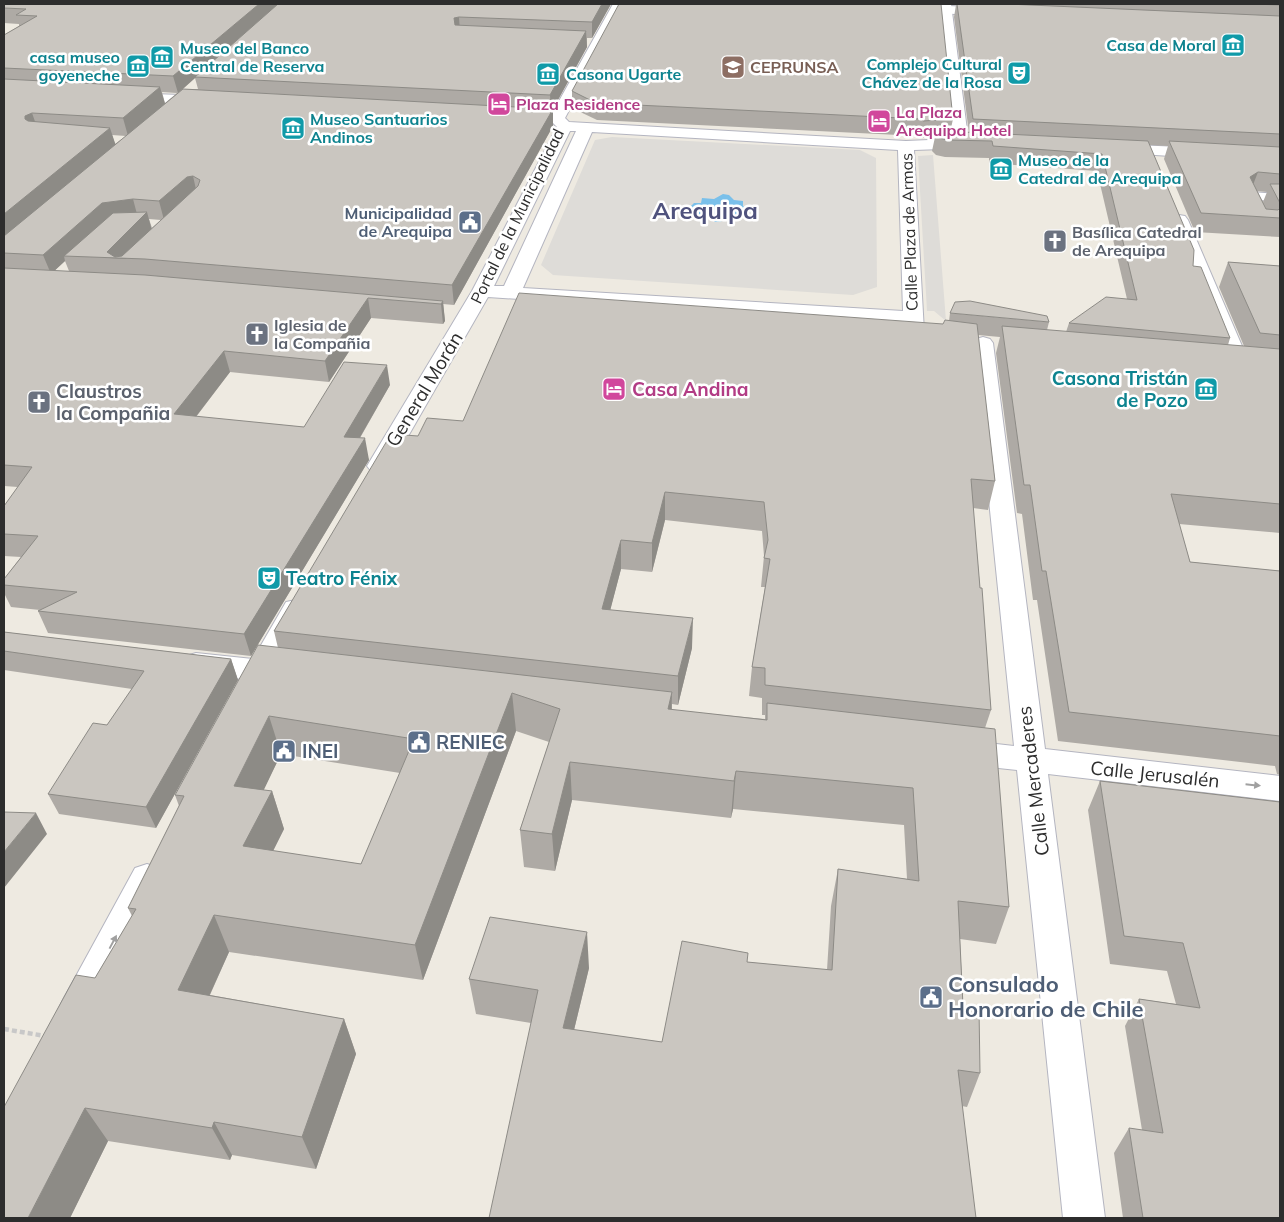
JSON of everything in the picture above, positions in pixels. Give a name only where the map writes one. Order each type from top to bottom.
[{"type":"street","name":"Portal de la Municipalidad","points":[[458,314],[482,291],[556,121],[593,43],[619,4]]},
{"type":"street","points":[[946,7],[960,142]]},
{"type":"street","points":[[896,8],[946,7],[1005,13]]},
{"type":"street","points":[[170,112],[199,87]]},
{"type":"street","points":[[108,96],[224,102]]},
{"type":"street","name":"Calle Plaza de Armas","points":[[482,291],[914,328],[906,146],[586,128],[556,121]]},
{"type":"street","points":[[511,293],[586,128]]},
{"type":"street","points":[[906,146],[960,142],[989,144]]},
{"type":"street","points":[[1093,148],[1215,154]]},
{"type":"street","points":[[1150,151],[1158,169]]},
{"type":"street","points":[[1173,205],[1239,367]]},
{"type":"street","name":"General Morán","points":[[367,486],[458,314]]},
{"type":"street","name":"Calle Mercaderes","points":[[914,328],[975,343],[1030,760],[1072,1099],[1084,1218]]},
{"type":"street","points":[[242,704],[309,586]]},
{"type":"street","points":[[172,660],[310,676]]},
{"type":"street","name":"Calle Jerusalén","points":[[932,749],[1280,788]]},
{"type":"street","points":[[61,1039],[161,853]]},
{"type":"lane","points":[[1266,224],[1251,196],[1280,198]]},
{"type":"path","points":[[4,1029],[61,1039]]},
{"type":"shaded area","points":[[612,137],[860,150],[876,158],[877,287],[853,295],[553,275],[541,265],[595,140]]},
{"type":"shaded area","points":[[933,155],[946,321],[934,311],[927,311],[918,156]]},
{"type":"water","points":[[723,194],[729,195],[734,200],[743,201],[743,206],[751,209],[751,212],[741,213],[740,218],[715,222],[709,216],[698,216],[699,211],[690,207],[694,203],[701,203],[702,198],[714,199]]},
{"type":"building","points":[[4,4],[259,4],[173,76],[4,68],[4,35],[37,16],[16,15],[26,9],[4,8]]},
{"type":"building","points":[[278,4],[602,4],[592,22],[454,18],[455,25],[586,31],[550,95],[195,77]]},
{"type":"building","points":[[619,4],[941,4],[953,119],[923,121],[921,119],[596,103],[572,91]]},
{"type":"building","points":[[957,4],[1007,4],[1280,16],[1280,134],[973,119]]},
{"type":"building","points":[[4,79],[160,87],[123,118],[32,113],[25,116],[25,119],[28,121],[110,128],[4,214]]},
{"type":"building","points":[[183,89],[553,109],[452,285],[145,259],[64,256],[113,213],[147,212],[107,252],[115,257],[122,256],[198,186],[200,180],[193,176],[187,177],[159,201],[133,199],[102,203],[43,255],[4,253],[4,236]]},
{"type":"building","points":[[963,132],[1148,141],[1194,250],[1193,266],[1201,267],[1230,338],[1069,323],[1106,297],[1137,300],[1102,154],[993,146],[992,141],[948,140],[939,138],[935,134]]},
{"type":"building","points":[[1169,141],[1280,147],[1280,174],[1258,172],[1250,177],[1266,209],[1278,210],[1280,208],[1280,218],[1201,213]]},
{"type":"building","points":[[1270,184],[1280,184],[1280,203]]},
{"type":"building","points":[[1228,262],[1280,266],[1280,335],[1260,333]]},
{"type":"building","points":[[4,268],[145,275],[443,301],[441,304],[368,298],[325,361],[224,351],[174,414],[304,427],[344,362],[387,365],[344,437],[365,438],[244,634],[38,611],[77,592],[4,585],[4,579],[38,536],[4,534],[4,506],[32,467],[4,465]]},
{"type":"building","points":[[519,293],[943,324],[945,320],[977,324],[995,481],[971,479],[980,588],[982,588],[991,710],[765,685],[765,668],[752,667],[770,559],[764,558],[768,540],[764,502],[665,492],[652,543],[621,540],[602,609],[693,618],[678,676],[274,631],[391,434],[418,436],[427,418],[463,421]]},
{"type":"building","points":[[970,301],[1047,316],[1049,322],[950,313],[955,302]]},
{"type":"building","points":[[1002,326],[1280,349],[1280,504],[1171,494],[1190,562],[1280,571],[1280,736],[1069,712],[1046,571],[1042,571],[1030,485],[1024,485]]},
{"type":"building","points":[[4,632],[231,659],[146,807],[48,794],[93,723],[107,725],[144,671],[4,651]]},
{"type":"building","points":[[258,645],[672,692],[668,709],[767,720],[767,703],[995,729],[1009,907],[958,901],[963,1006],[979,1008],[980,1073],[958,1070],[976,1218],[489,1218],[538,990],[469,979],[490,917],[587,932],[563,1028],[662,1042],[682,941],[748,953],[747,962],[832,970],[838,869],[919,881],[913,788],[736,771],[734,781],[570,762],[552,834],[520,830],[560,709],[512,693],[415,945],[214,915],[178,990],[344,1019],[302,1137],[214,1122],[212,1128],[85,1108],[28,1218],[4,1218],[4,1107],[76,975],[95,978],[136,909],[128,908],[184,796],[175,795]],"holes":[[[269,716],[414,739],[361,864],[243,846],[272,791],[234,786]]]},
{"type":"building","points":[[1100,781],[1280,802],[1280,1218],[1143,1218],[1129,1128],[1163,1133],[1139,999],[1200,1008],[1183,943],[1124,936]]},
{"type":"building","points":[[4,812],[36,813],[4,852]]},
{"type":"place","name":"Casa de Moral","points":[[1233,45]]},
{"type":"place","name":"Museo del Banco Central de Reserva","points":[[162,57]]},
{"type":"place","name":"casa museo goyeneche","points":[[138,66]]},
{"type":"place","name":"CEPRUNSA","points":[[733,67]]},
{"type":"place","name":"Complejo Cultural Chávez de la Rosa","points":[[1019,73]]},
{"type":"place","name":"Casona Ugarte","points":[[548,74]]},
{"type":"place","name":"Plaza Residence","points":[[499,104]]},
{"type":"place","name":"La Plaza Arequipa Hotel","points":[[879,121]]},
{"type":"place","name":"Museo Santuarios Andinos","points":[[293,128]]},
{"type":"place","name":"Museo de la Catedral de Arequipa","points":[[1001,169]]},
{"type":"place","name":"Municipalidad de Arequipa","points":[[470,222]]},
{"type":"place","name":"Basílica Catedral de Arequipa","points":[[1055,241]]},
{"type":"place","name":"Iglesia de la Compañia","points":[[257,334]]},
{"type":"place","name":"Casa Andina","points":[[614,389]]},
{"type":"place","name":"Casona Tristán de Pozo","points":[[1206,389]]},
{"type":"place","name":"Claustros la Compañia","points":[[39,402]]},
{"type":"place","name":"Teatro Fénix","points":[[269,578]]},
{"type":"place","name":"RENIEC","points":[[419,742]]},
{"type":"place","name":"INEI","points":[[284,751]]},
{"type":"place","name":"Consulado Honorario de Chile","points":[[931,997]]},
{"type":"district","name":"Arequipa","points":[[705,210]]}]
